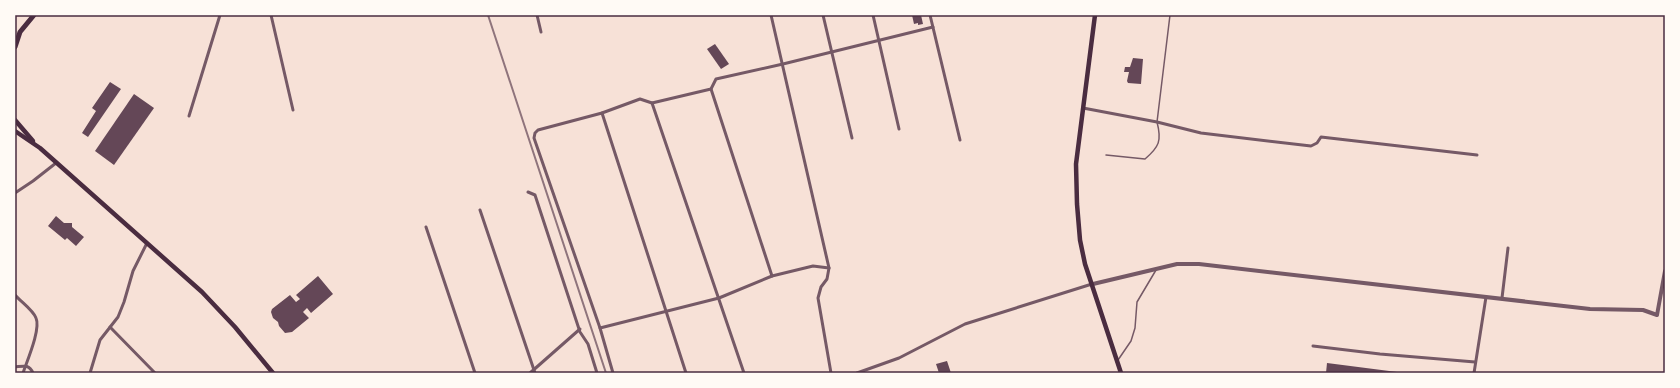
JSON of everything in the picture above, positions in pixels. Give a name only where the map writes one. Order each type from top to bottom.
[{"type":"main road","points":[[15,47],[20,32],[34,15]]},
{"type":"main road","points":[[1095,15],[1076,164],[1076,198],[1080,240],[1085,264],[1093,284],[1121,373]]},
{"type":"main road","points":[[15,120],[40,148],[202,292],[235,327],[273,373]]},
{"type":"main road","points":[[15,131],[40,148]]},
{"type":"street","points":[[189,116],[220,15]]},
{"type":"street","points":[[271,15],[293,110]]},
{"type":"street","points":[[537,15],[541,32]]},
{"type":"street","points":[[771,15],[828,268],[827,279],[821,288],[818,298],[831,373]]},
{"type":"street","points":[[823,15],[852,138]]},
{"type":"street","points":[[873,15],[900,129]]},
{"type":"street","points":[[930,15],[960,140]]},
{"type":"street","points":[[772,276],[711,89],[716,79],[933,27]]},
{"type":"street","points":[[613,373],[600,328],[534,138],[535,133],[538,130],[602,113],[640,99],[652,103],[711,89]]},
{"type":"street","points":[[652,103],[744,373]]},
{"type":"street","points":[[1082,108],[1157,122],[1201,133],[1312,146],[1317,143],[1321,137],[1477,155]]},
{"type":"street","points":[[602,113],[686,373]]},
{"type":"street","points":[[15,193],[33,181],[56,162]]},
{"type":"street","points":[[528,192],[535,196],[580,329],[588,344],[597,373]]},
{"type":"street","points":[[480,210],[535,371]]},
{"type":"street","points":[[426,227],[475,373]]},
{"type":"street","points":[[90,373],[100,340],[120,312],[133,271],[148,243]]},
{"type":"street","points":[[1502,298],[1508,248]]},
{"type":"street","points":[[857,373],[899,358],[965,324],[1093,284],[1177,264],[1199,264],[1590,309],[1643,310],[1656,315],[1665,271]]},
{"type":"street","points":[[600,328],[719,298],[772,276],[813,266],[828,268]]},
{"type":"street","points":[[15,295],[36,317],[38,322],[37,330],[23,373]]},
{"type":"street","points":[[1474,373],[1486,297]]},
{"type":"street","points":[[110,327],[155,373]]},
{"type":"street","points":[[530,373],[535,371],[580,329]]},
{"type":"street","points":[[1313,346],[1380,354],[1475,362]]},
{"type":"street","points":[[15,366],[25,366],[30,368],[33,373]]},
{"type":"lane","points":[[1106,156],[1145,159],[1158,147],[1160,134],[1157,122],[1170,15]]},
{"type":"lane","points":[[1117,361],[1131,341],[1135,328],[1137,302],[1157,268]]},
{"type":"building","points":[[912,15],[921,15],[923,24],[914,24]]},
{"type":"building","points":[[715,44],[729,64],[721,69],[707,49]]},
{"type":"building","points":[[1133,58],[1143,59],[1141,84],[1128,83],[1129,72],[1124,72],[1125,67],[1130,67]]},
{"type":"building","points":[[110,82],[121,89],[88,137],[82,133],[96,111],[92,108]]},
{"type":"building","points":[[134,94],[154,108],[114,165],[95,151]]},
{"type":"building","points":[[56,216],[64,223],[72,223],[72,227],[84,237],[76,246],[67,238],[65,240],[48,226]]},
{"type":"building","points":[[318,276],[333,294],[311,313],[307,308],[303,312],[309,318],[292,332],[285,333],[279,326],[278,322],[273,318],[271,312],[272,309],[290,295],[296,302],[300,299],[296,295]]},
{"type":"building","points":[[947,361],[951,373],[939,373],[936,364]]},
{"type":"building","points":[[1327,363],[1397,372],[1397,373],[1326,373]]},
{"type":"railway","points":[[488,15],[606,373]]}]
